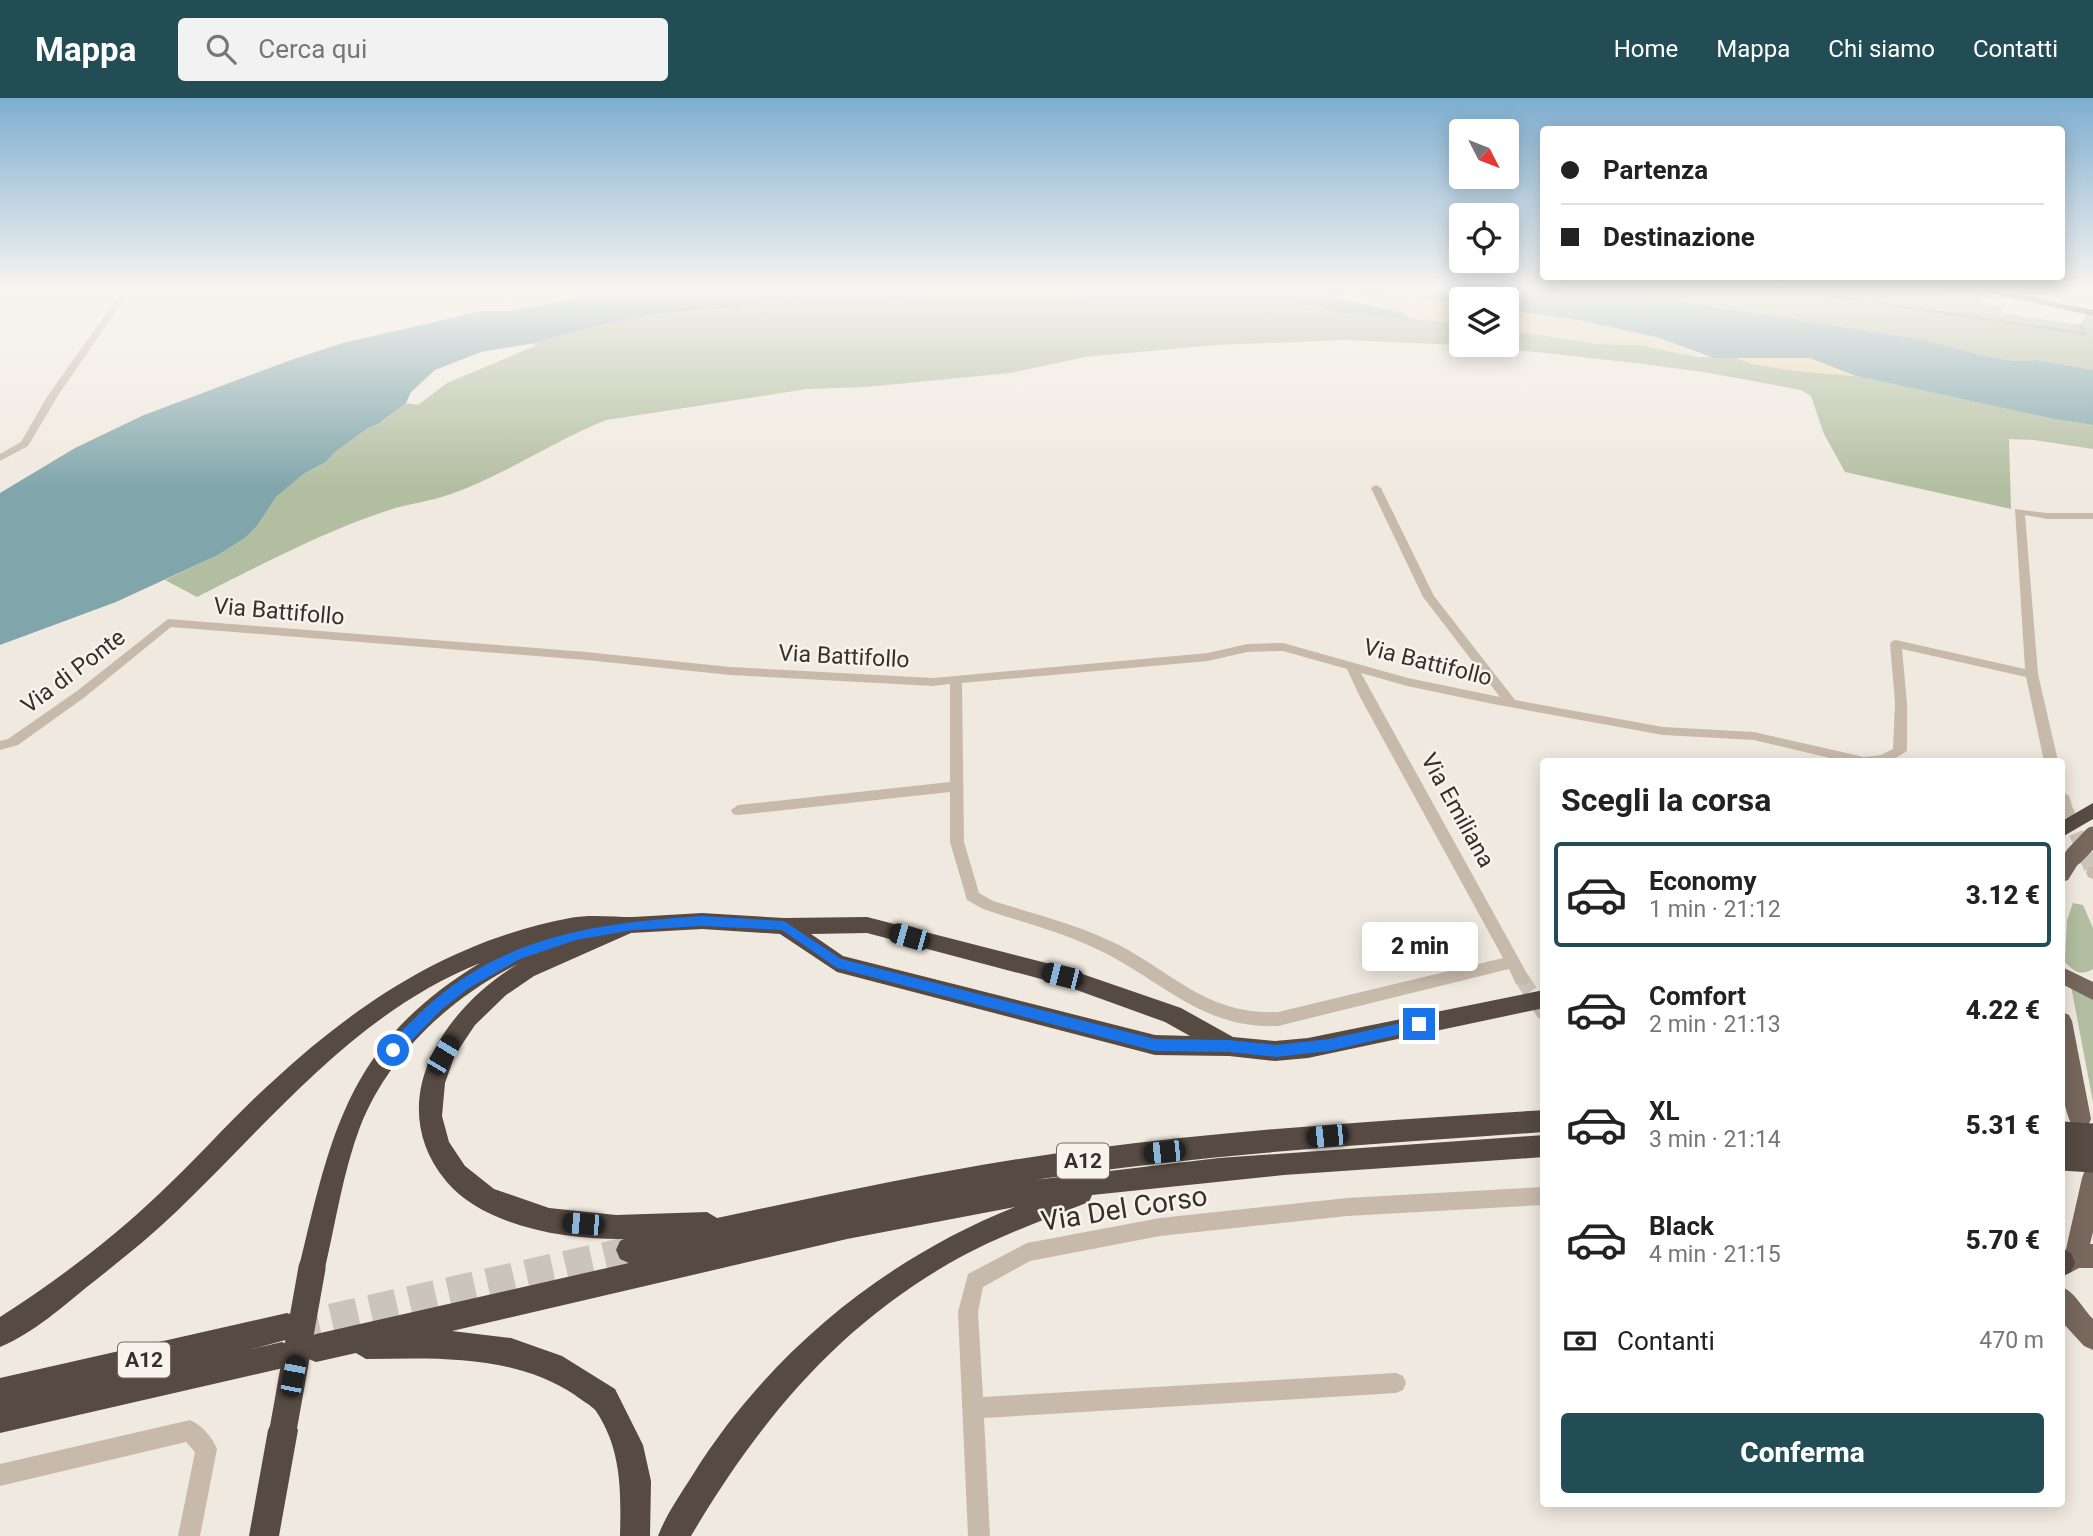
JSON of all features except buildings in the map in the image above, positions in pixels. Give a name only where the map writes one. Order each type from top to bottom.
[{"type":"highway","points":[[2065,821],[2093,810]]},
{"type":"highway","points":[[0,1333],[50,1300],[128,1238],[188,1183],[314,1057],[381,1006],[453,965],[516,940],[573,925],[702,921],[784,926],[867,925],[1062,976],[1172,1015],[1229,1046]]},
{"type":"highway","points":[[633,925],[528,969],[499,988],[477,1008],[452,1039],[432,1081],[429,1108],[433,1136],[445,1161],[464,1183],[493,1202],[527,1215],[561,1223],[604,1226],[755,1223]]},
{"type":"highway","points":[[264,1536],[312,1268],[331,1185],[356,1110],[374,1077],[415,1026],[464,985],[516,956],[575,935],[633,925]]},
{"type":"highway","points":[[784,926],[837,963],[1155,1045],[1229,1046],[1276,1051],[1329,1045],[1540,1008]]},
{"type":"highway","name":"A12","points":[[629,1250],[1023,1170],[1097,1159],[1327,1136],[1540,1121]]},
{"type":"highway","points":[[2065,1134],[2087,1128]]},
{"type":"highway","name":"A12","points":[[323,1347],[841,1228],[1025,1194],[1113,1181],[1336,1160],[1540,1146]]},
{"type":"highway","points":[[2065,1157],[2093,1159]]},
{"type":"highway","points":[[673,1536],[724,1453],[778,1387],[836,1330],[912,1271],[1003,1223],[1113,1181]]},
{"type":"highway","name":"A12","points":[[0,1392],[287,1327]]},
{"type":"highway","points":[[323,1347],[442,1344],[511,1352],[562,1370],[605,1399],[628,1445],[636,1481],[635,1536]]},
{"type":"highway","name":"A12","points":[[0,1419],[282,1356]]},
{"type":"main road","points":[[2065,870],[2093,836]]},
{"type":"main road","points":[[2065,1055],[2087,1128]]},
{"type":"main road","points":[[2071,1260],[2093,1178]]},
{"type":"main road","points":[[2065,1302],[2087,1332],[2093,1353]]},
{"type":"street","points":[[0,458],[25,444],[52,397],[81,355]]},
{"type":"street","name":"Via Battifollo","points":[[1376,488],[1429,597],[1510,702]]},
{"type":"street","points":[[2050,758],[2032,674],[2019,511],[2047,516],[2093,516]]},
{"type":"street","name":"Via Battifollo","points":[[167,624],[586,656],[730,671],[956,681],[1208,657],[1259,647],[1283,647],[1407,682],[1663,731],[1754,736],[1851,758]]},
{"type":"street","name":"Via di Ponte","points":[[0,746],[13,742],[81,694],[167,624]]},
{"type":"street","name":"Via Battifollo","points":[[1890,758],[1900,751],[1901,703],[1896,644],[2032,674]]},
{"type":"street","name":"Via Emiliana","points":[[1351,665],[1366,697],[1522,979]]},
{"type":"street","points":[[956,681],[957,842],[972,895],[988,905],[1113,950],[1224,1014],[1250,1021],[1278,1019],[1513,962]]},
{"type":"street","points":[[738,810],[957,786]]},
{"type":"street","name":"Via Del Corso","points":[[979,1536],[968,1311],[975,1281],[1027,1252],[1160,1227],[1347,1207],[1540,1196]]},
{"type":"street","points":[[973,1408],[1396,1383]]},
{"type":"street","points":[[0,1475],[190,1431],[206,1449],[189,1536]]},
{"type":"green space","points":[[513,355],[1106,355],[1010,373],[866,387],[807,389],[606,420],[468,487],[386,511],[337,529],[197,597],[165,580],[218,555],[245,538],[257,526],[276,497],[305,473],[326,462],[335,452],[368,428],[380,424],[406,403],[418,405],[447,383]]},
{"type":"green space","points":[[1563,355],[1733,357],[1753,364],[1856,376],[2093,425],[2093,449],[2009,439],[2011,509],[1845,472],[1824,434],[1811,396],[1801,390],[1704,372]]},
{"type":"green space","points":[[1981,355],[2093,355],[2093,370],[2037,360],[2015,361]]},
{"type":"green space","points":[[2073,903],[2083,905],[2093,928],[2093,969],[2084,973],[2074,970],[2065,962],[2067,920]]},
{"type":"green space","points":[[2071,986],[2093,1000],[2093,1102]]},
{"type":"sand","points":[[1733,357],[1810,358],[1856,376],[1778,368]]},
{"type":"water","points":[[306,355],[473,355],[435,370],[411,392],[406,403],[335,452],[326,462],[305,473],[276,497],[257,526],[245,538],[218,555],[116,602],[0,645],[0,493],[75,448],[144,415]]},
{"type":"water","points":[[1706,355],[1981,355],[2015,361],[2037,360],[2093,370],[2093,425],[1856,376],[1810,358],[1714,358]]},
{"type":"tunnel","points":[[2067,812],[2093,872]]},
{"type":"tunnel","points":[[1522,979],[1540,1006]]},
{"type":"tunnel","points":[[292,1326],[629,1250]]},
{"type":"route","points":[[393,1050],[415,1026],[464,985],[488,970],[544,944],[575,935],[633,925],[702,921],[784,926],[837,963],[1155,1045],[1229,1046],[1276,1051],[1329,1045],[1419,1024]]}]
